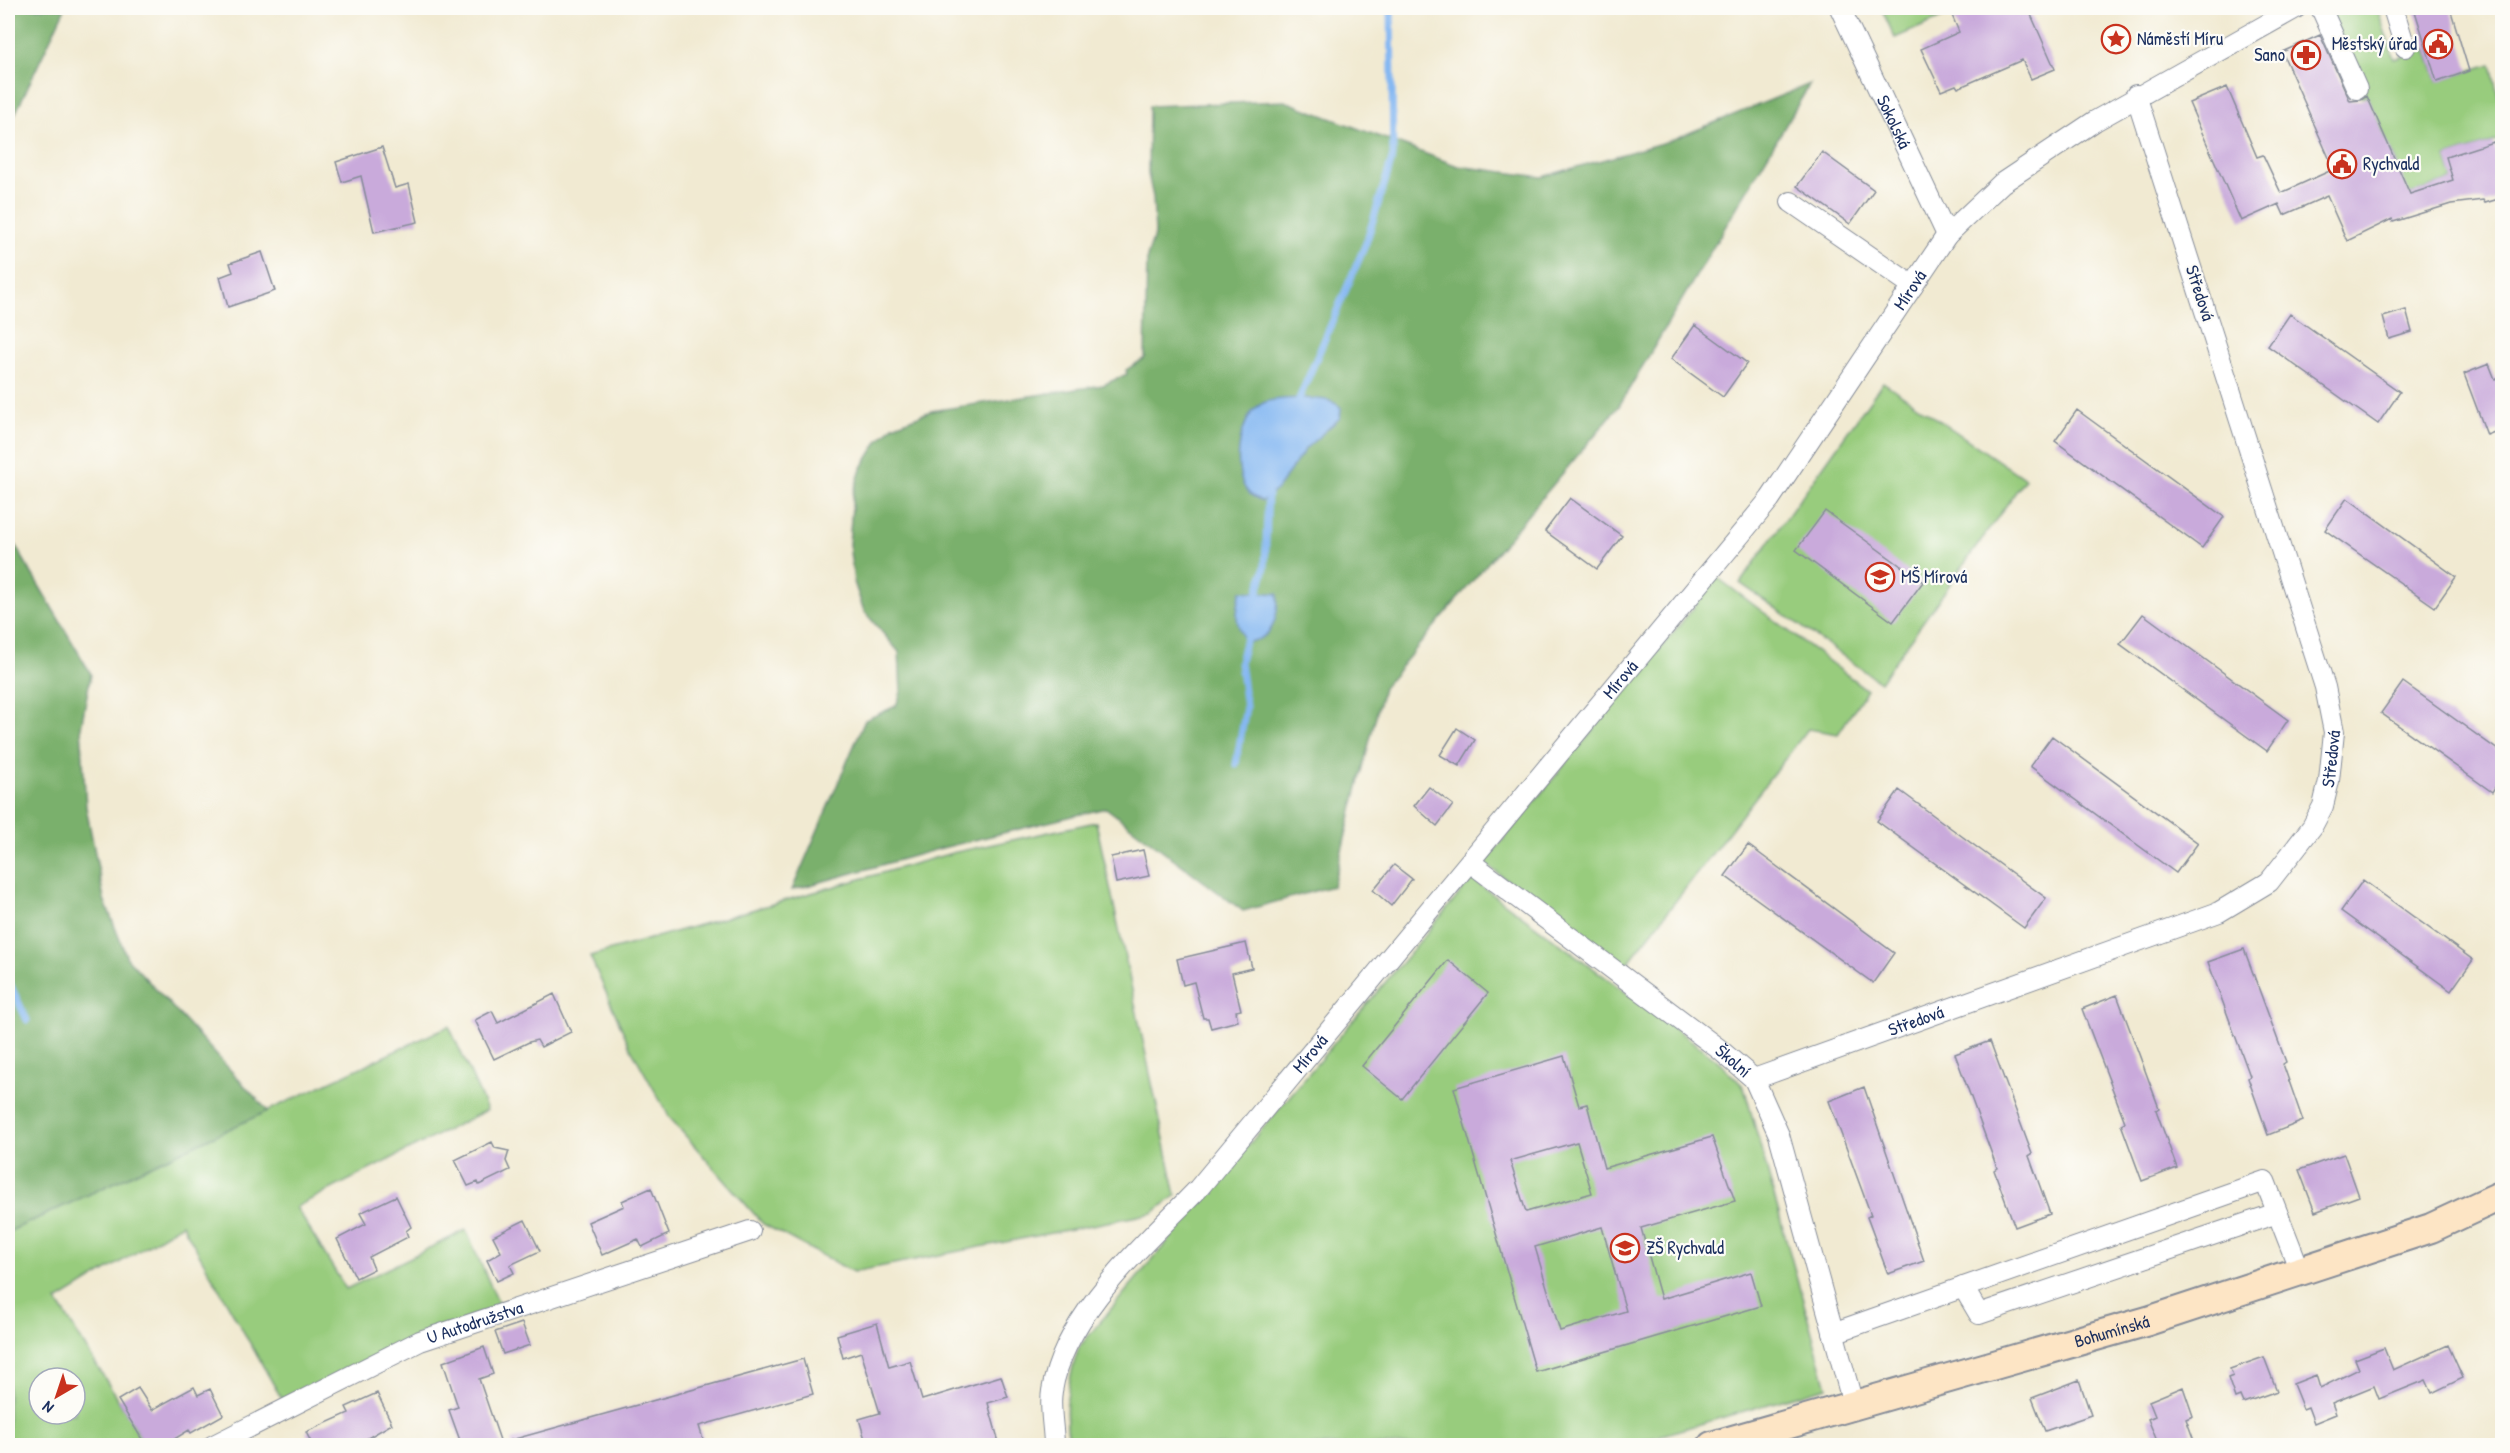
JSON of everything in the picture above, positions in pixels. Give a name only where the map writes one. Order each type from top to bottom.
[{"type":"main road","name":"Bohumínská","points":[[1712,1446],[2148,1321],[2431,1228],[2502,1195]]},
{"type":"street","name":"Sokolská","points":[[1840,8],[1947,235]]},
{"type":"street","name":"Mírová","points":[[1054,1446],[1051,1392],[1070,1337],[1095,1301],[1198,1190],[1770,499],[1947,235],[2002,183],[2136,95],[2276,12],[2296,8]]},
{"type":"street","points":[[2321,8],[2357,89]]},
{"type":"street","points":[[2393,8],[2405,47]]},
{"type":"street","name":"Středová","points":[[1754,1079],[2219,912],[2269,882],[2312,827],[2323,806],[2329,781],[2334,732],[2325,687],[2136,95]]},
{"type":"street","points":[[1791,202],[1913,286]]},
{"type":"street","name":"Školní","points":[[1470,861],[1719,1049],[1754,1079],[1779,1135],[1853,1404]]},
{"type":"street","points":[[1833,1333],[2265,1181],[2300,1271]]},
{"type":"street","points":[[1963,1287],[1979,1314],[2277,1213]]},
{"type":"street","name":"U Autodružstva","points":[[212,1446],[420,1341],[750,1231]]},
{"type":"green space","points":[[8,8],[65,8],[8,129]]},
{"type":"green space","points":[[1881,8],[1964,8],[1895,38]]},
{"type":"green space","points":[[2325,8],[2377,8],[2394,59],[2426,49],[2437,81],[2491,64],[2502,113],[2502,139],[2446,157],[2453,180],[2386,202],[2397,164],[2366,95],[2361,97]]},
{"type":"green space","points":[[1810,84],[1619,406],[1383,688],[1333,886],[1243,911],[1106,808],[942,848],[792,890],[865,720],[896,706],[901,692],[899,652],[864,611],[854,582],[849,544],[853,494],[861,469],[879,440],[893,426],[931,411],[1103,385],[1127,374],[1126,370],[1145,358],[1147,257],[1155,233],[1153,197],[1148,174],[1149,106],[1285,101],[1458,166],[1542,177],[1669,141]]},
{"type":"green space","points":[[1883,382],[2025,479],[1880,682],[1740,583]]},
{"type":"green space","points":[[8,533],[91,674],[81,727],[86,807],[104,899],[127,958],[268,1111],[8,1232]]},
{"type":"green space","points":[[1718,578],[1867,690],[1838,734],[1808,729],[1625,967],[1484,863]]},
{"type":"green space","points":[[1096,822],[1176,1195],[1153,1213],[853,1272],[763,1224],[670,1118],[629,1045],[590,956],[952,853]]},
{"type":"green space","points":[[1472,879],[1715,1058],[1744,1087],[1827,1387],[1628,1445],[1070,1446],[1066,1420],[1067,1395],[1079,1347]]},
{"type":"green space","points":[[449,1026],[487,1110],[296,1207],[346,1289],[466,1230],[501,1309],[283,1401],[182,1224],[57,1301],[146,1445],[8,1445],[8,1232]]},
{"type":"water","points":[[1302,398],[1333,402],[1341,408],[1340,418],[1306,448],[1277,489],[1262,501],[1250,494],[1240,474],[1239,448],[1246,422],[1252,412],[1264,403],[1280,399]]},
{"type":"water","points":[[1241,591],[1278,594],[1275,619],[1268,632],[1263,637],[1246,642],[1238,623],[1237,611]]},
{"type":"building","points":[[1964,8],[2028,8],[2055,69],[2031,79],[2022,60],[1958,88],[1956,85],[1941,91],[1921,49],[1959,32],[1951,13]]},
{"type":"building","name":"Městský úřad","points":[[2414,8],[2450,8],[2469,71],[2437,82]]},
{"type":"building","points":[[2320,35],[2350,101],[2361,100],[2367,96],[2410,194],[2453,180],[2446,157],[2493,142],[2499,162],[2502,161],[2502,198],[2485,203],[2483,200],[2451,204],[2393,222],[2392,219],[2347,241],[2327,196],[2284,215],[2279,204],[2241,221],[2189,103],[2227,87],[2257,157],[2263,155],[2281,193],[2334,169],[2282,52]]},
{"type":"building","points":[[382,147],[395,188],[409,184],[418,222],[374,232],[361,176],[342,182],[336,162]]},
{"type":"building","points":[[1822,152],[1874,190],[1850,224],[1797,186]]},
{"type":"building","points":[[262,252],[275,291],[228,307],[220,277],[233,272],[230,263]]},
{"type":"building","points":[[2406,310],[2412,332],[2389,339],[2383,317]]},
{"type":"building","points":[[2290,314],[2400,392],[2378,424],[2268,346]]},
{"type":"building","points":[[1695,325],[1747,363],[1723,397],[1671,359]]},
{"type":"building","points":[[2489,364],[2495,379],[2502,376],[2502,429],[2487,435],[2464,374]]},
{"type":"building","points":[[2077,410],[2224,517],[2202,548],[2055,441]]},
{"type":"building","points":[[1570,498],[1622,536],[1597,569],[1545,531]]},
{"type":"building","points":[[2347,498],[2456,577],[2435,607],[2325,530]]},
{"type":"building","points":[[1825,511],[1923,582],[1893,622],[1796,550]]},
{"type":"building","points":[[2143,614],[2288,720],[2267,751],[2120,644]]},
{"type":"building","points":[[2403,682],[2502,753],[2502,776],[2492,792],[2381,713]]},
{"type":"building","points":[[1457,728],[1475,740],[1459,766],[1440,755]]},
{"type":"building","points":[[2052,736],[2198,843],[2176,873],[2030,766]]},
{"type":"building","points":[[1429,787],[1453,805],[1437,826],[1414,806]]},
{"type":"building","points":[[1899,790],[2046,898],[2024,928],[1877,821]]},
{"type":"building","points":[[1748,845],[1894,953],[1873,983],[1725,876]]},
{"type":"building","points":[[1143,850],[1149,876],[1116,883],[1111,857]]},
{"type":"building","points":[[1394,865],[1412,879],[1391,906],[1373,890]]},
{"type":"building","points":[[2363,880],[2473,960],[2451,991],[2341,911]]},
{"type":"building","points":[[1246,943],[1252,968],[1232,973],[1241,1010],[1236,1011],[1238,1021],[1211,1028],[1208,1018],[1203,1018],[1194,982],[1183,985],[1177,959]]},
{"type":"building","points":[[2244,949],[2286,1062],[2283,1064],[2303,1121],[2268,1135],[2248,1078],[2250,1076],[2208,962]]},
{"type":"building","points":[[1448,960],[1488,993],[1402,1099],[1362,1066]]},
{"type":"building","points":[[554,994],[571,1032],[541,1047],[537,1040],[529,1042],[494,1059],[475,1020],[492,1011],[498,1023]]},
{"type":"building","points":[[2117,995],[2159,1108],[2156,1110],[2177,1168],[2142,1181],[2121,1124],[2125,1122],[2082,1009]]},
{"type":"building","points":[[1990,1041],[2032,1154],[2029,1156],[2050,1214],[2015,1227],[1994,1170],[1997,1168],[1955,1054]]},
{"type":"building","points":[[1564,1056],[1579,1106],[1587,1104],[1604,1168],[1712,1137],[1735,1201],[1641,1228],[1661,1299],[1751,1272],[1761,1306],[1536,1372],[1454,1088]],"holes":[[[1577,1142],[1592,1193],[1526,1212],[1510,1161]],[[1602,1227],[1626,1311],[1560,1331],[1535,1247]]]},
{"type":"building","points":[[1864,1087],[1924,1261],[1888,1274],[1867,1217],[1871,1215],[1829,1101]]},
{"type":"building","points":[[492,1142],[495,1148],[509,1151],[506,1161],[510,1170],[479,1185],[478,1182],[468,1186],[455,1160]]},
{"type":"building","points":[[2344,1154],[2359,1196],[2315,1212],[2299,1170]]},
{"type":"building","points":[[651,1188],[669,1234],[642,1247],[638,1239],[602,1255],[588,1222],[624,1206],[622,1201]]},
{"type":"building","points":[[396,1196],[411,1227],[406,1231],[408,1237],[369,1257],[374,1269],[356,1278],[337,1239],[366,1224],[360,1213]]},
{"type":"building","points":[[525,1220],[540,1251],[510,1265],[514,1273],[497,1281],[487,1260],[501,1252],[493,1236]]},
{"type":"building","points":[[522,1323],[530,1345],[503,1354],[495,1332]]},
{"type":"building","points":[[877,1323],[889,1367],[910,1361],[922,1400],[1001,1376],[1008,1397],[988,1403],[1000,1446],[867,1446],[859,1419],[880,1413],[861,1352],[843,1358],[837,1335]]},
{"type":"building","points":[[2448,1345],[2463,1378],[2432,1393],[2426,1380],[2379,1399],[2374,1386],[2332,1403],[2336,1414],[2314,1423],[2308,1407],[2303,1409],[2293,1384],[2316,1375],[2320,1388],[2359,1369],[2355,1359],[2384,1348],[2393,1370]]},
{"type":"building","points":[[484,1347],[493,1374],[479,1379],[502,1446],[462,1446],[449,1410],[458,1407],[443,1362]]},
{"type":"building","points":[[2264,1357],[2277,1391],[2243,1403],[2240,1396],[2235,1398],[2228,1378],[2233,1376],[2230,1369]]},
{"type":"building","points":[[803,1359],[813,1394],[699,1426],[705,1446],[512,1446],[511,1440]]},
{"type":"building","points":[[2079,1380],[2091,1415],[2045,1431],[2032,1398]]},
{"type":"building","points":[[194,1387],[198,1395],[210,1389],[223,1415],[191,1433],[189,1430],[163,1446],[146,1446],[118,1400],[138,1388],[152,1410]]},
{"type":"building","points":[[2183,1387],[2193,1416],[2186,1419],[2196,1446],[2159,1446],[2148,1419],[2155,1416],[2149,1401]]},
{"type":"building","points":[[377,1393],[392,1424],[354,1446],[313,1446],[306,1432],[349,1413],[346,1407]]},
{"type":"waterway","points":[[1296,406],[1366,243],[1393,156],[1391,8]]},
{"type":"waterway","points":[[1256,600],[1265,567],[1268,490]]},
{"type":"waterway","points":[[1236,764],[1246,707],[1240,662],[1247,634]]},
{"type":"waterway","points":[[8,980],[27,1020]]},
{"type":"place","name":"Náměstí Míru","points":[[2116,39]]},
{"type":"place","name":"Městský úřad","points":[[2438,44]]},
{"type":"place","name":"Sano","points":[[2306,55]]},
{"type":"place","name":"Rychvald","points":[[2342,164]]},
{"type":"place","name":"MŠ Mírová","points":[[1880,577]]},
{"type":"place","name":"ZŠ Rychvald","points":[[1625,1248]]}]
